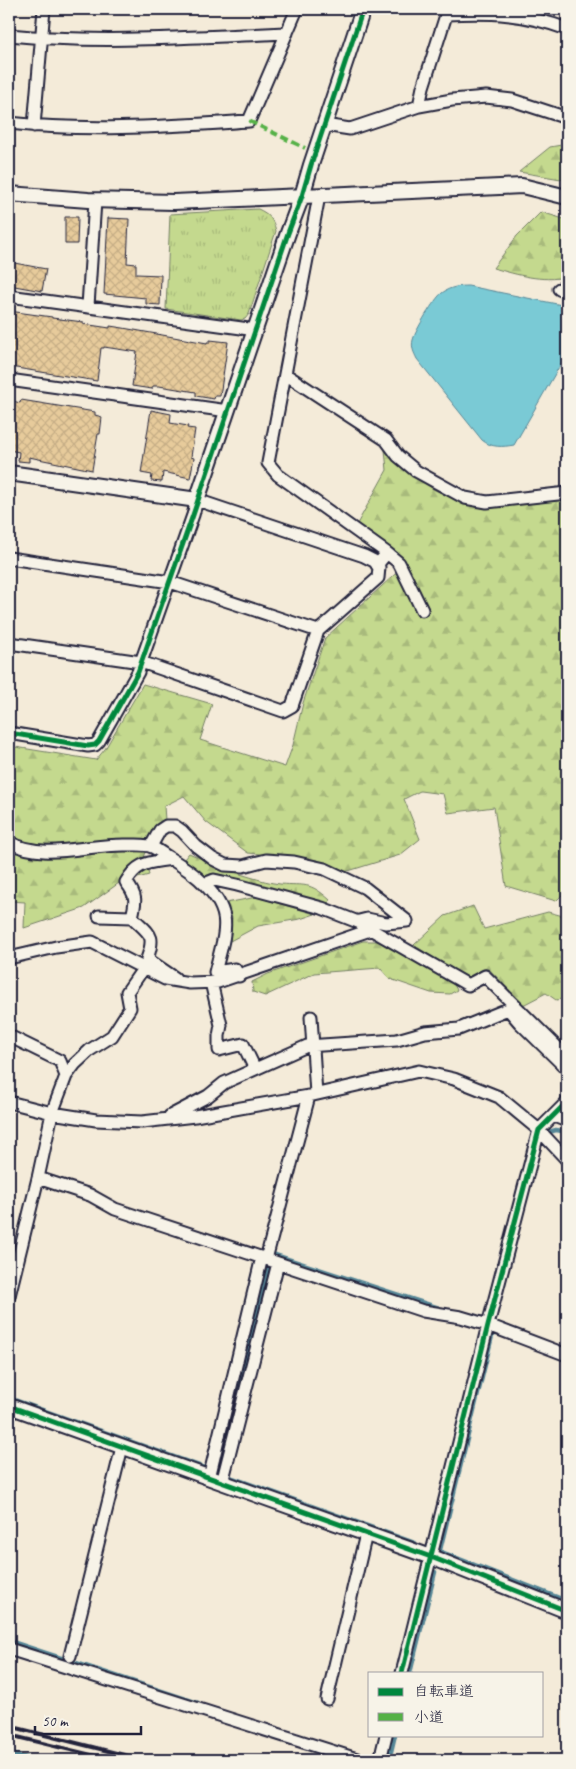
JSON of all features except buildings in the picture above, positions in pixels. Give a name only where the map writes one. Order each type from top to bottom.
[{"type":"street","points":[[34,126],[44,9]]},
{"type":"street","points":[[9,123],[34,126],[152,127],[249,122],[297,9]]},
{"type":"street","points":[[9,733],[88,746],[94,745],[99,741],[138,672],[302,196],[363,9]]},
{"type":"street","points":[[419,106],[423,87],[447,11],[502,13],[545,21],[567,29]]},
{"type":"street","points":[[9,35],[41,38],[154,40],[287,32]]},
{"type":"street","points":[[324,125],[350,129],[419,106],[452,100],[486,97],[512,100],[567,118]]},
{"type":"street","points":[[9,194],[94,200],[174,202],[522,186],[567,197]]},
{"type":"street","points":[[319,196],[268,463],[278,475],[399,563],[422,610]]},
{"type":"street","points":[[88,306],[94,200]]},
{"type":"street","points":[[9,296],[256,330]]},
{"type":"street","points":[[285,374],[386,440],[398,456],[416,470],[465,498],[487,502],[567,493]]},
{"type":"street","points":[[9,380],[228,410]]},
{"type":"street","points":[[9,473],[197,500],[364,556],[374,561],[379,567],[380,573],[378,578],[318,631],[292,706],[283,711],[141,662],[9,643]]},
{"type":"street","points":[[377,565],[386,553]]},
{"type":"street","points":[[9,558],[170,582],[318,631]]},
{"type":"street","points":[[150,846],[160,830],[166,826],[174,826],[213,859],[225,864],[243,866],[266,860],[294,862],[325,869],[365,888],[407,921],[386,923],[367,919],[358,922]]},
{"type":"street","points":[[9,842],[32,850],[56,851],[112,844],[150,846],[187,868],[210,890],[225,917],[226,927],[215,972],[235,969],[239,976]]},
{"type":"street","points":[[132,917],[136,902],[133,891],[126,882],[132,871],[150,863],[171,859]]},
{"type":"street","points":[[204,884],[214,880],[322,908],[373,929],[468,985],[485,976],[567,1057]]},
{"type":"street","points":[[99,916],[132,917],[150,934],[153,944],[147,959],[181,982]]},
{"type":"street","points":[[9,958],[56,947],[92,942],[165,980],[218,982],[373,929]]},
{"type":"street","points":[[9,1296],[52,1113],[66,1076],[85,1055],[112,1036],[130,1008],[127,992],[143,969]]},
{"type":"street","points":[[211,982],[221,1025],[218,1036],[219,1050],[243,1044],[255,1069]]},
{"type":"street","points":[[164,1119],[208,1096],[224,1083],[307,1046],[397,1040],[426,1032],[459,1029],[508,1009],[567,1069]]},
{"type":"street","points":[[217,1475],[269,1260],[312,1095],[314,1046],[311,1017]]},
{"type":"street","points":[[9,1036],[60,1061],[66,1076]]},
{"type":"street","points":[[9,1102],[52,1113],[96,1120],[142,1122],[195,1116],[312,1095],[419,1070],[454,1079],[500,1097],[539,1130],[567,1160]]},
{"type":"street","points":[[402,1672],[488,1325],[539,1130],[567,1102]]},
{"type":"street","points":[[554,1116],[567,1121]]},
{"type":"street","points":[[38,1178],[90,1195],[115,1208],[269,1260],[423,1311],[461,1317],[488,1325],[567,1355]]},
{"type":"street","points":[[217,1475],[269,1260]]},
{"type":"street","points":[[9,1406],[122,1447],[217,1475],[567,1611]]},
{"type":"street","points":[[70,1656],[122,1447]]},
{"type":"street","points":[[327,1699],[366,1534]]},
{"type":"street","points":[[9,1649],[360,1760]]},
{"type":"street","points":[[380,1758],[386,1736]]},
{"type":"green space","points":[[567,144],[567,180],[519,172],[550,147]]},
{"type":"green space","points":[[258,209],[270,217],[276,231],[249,314],[245,319],[166,309],[170,214]]},
{"type":"green space","points":[[541,212],[567,220],[567,277],[539,278],[493,268],[517,236]]},
{"type":"green space","points":[[385,450],[433,489],[464,504],[491,508],[567,498],[567,890],[556,901],[506,886],[494,807],[448,813],[443,794],[420,791],[404,799],[420,839],[400,855],[345,872],[294,857],[248,853],[206,822],[184,796],[164,806],[165,820],[149,842],[144,858],[149,875],[119,883],[84,908],[24,928],[25,902],[9,901],[9,746],[96,760],[105,749],[143,684],[212,704],[200,740],[285,767],[293,745],[303,703],[325,638],[404,566],[357,524],[387,470]]},
{"type":"green space","points":[[189,853],[242,875],[277,884],[312,887],[330,900],[328,905],[218,874],[206,876],[184,859]]},
{"type":"green space","points":[[257,897],[315,914],[300,919],[258,926],[230,941],[232,918],[226,903]]},
{"type":"green space","points":[[473,906],[484,929],[548,912],[567,917],[567,998],[556,1000],[546,993],[523,1005],[489,969],[466,979],[414,945],[445,916]]},
{"type":"green space","points":[[363,941],[382,941],[453,983],[457,990],[450,994],[431,993],[390,979],[380,968],[314,973],[265,996],[253,992],[252,982],[268,974]]},
{"type":"water","points":[[468,286],[567,306],[567,353],[514,445],[493,446],[482,440],[417,359],[413,350],[413,340],[417,330],[439,296],[451,288]]},
{"type":"waterway","points":[[549,1132],[562,1131]]},
{"type":"waterway","points":[[272,1254],[439,1308]]},
{"type":"waterway","points":[[217,1472],[270,1260]]},
{"type":"waterway","points":[[439,1554],[492,1336]]},
{"type":"waterway","points":[[9,1398],[415,1543]]},
{"type":"waterway","points":[[439,1551],[567,1601]]},
{"type":"waterway","points":[[410,1672],[435,1572]]},
{"type":"waterway","points":[[9,1641],[198,1703]]},
{"type":"waterway","points":[[389,1760],[395,1736]]},
{"type":"waterway","points":[[9,1754],[36,1760]]},
{"type":"waterway","points":[[360,1755],[378,1760]]},
{"type":"railway","points":[[9,1726],[144,1760]]},
{"type":"railway","points":[[9,1735],[112,1760]]},
{"type":"marked path","points":[[249,121],[305,148]]},
{"type":"cycle path","points":[[9,733],[88,746],[95,745],[138,672],[302,196],[363,9]]},
{"type":"cycle path","points":[[402,1672],[488,1325],[539,1130],[567,1102]]},
{"type":"cycle path","points":[[9,1406],[431,1557],[567,1611]]}]
